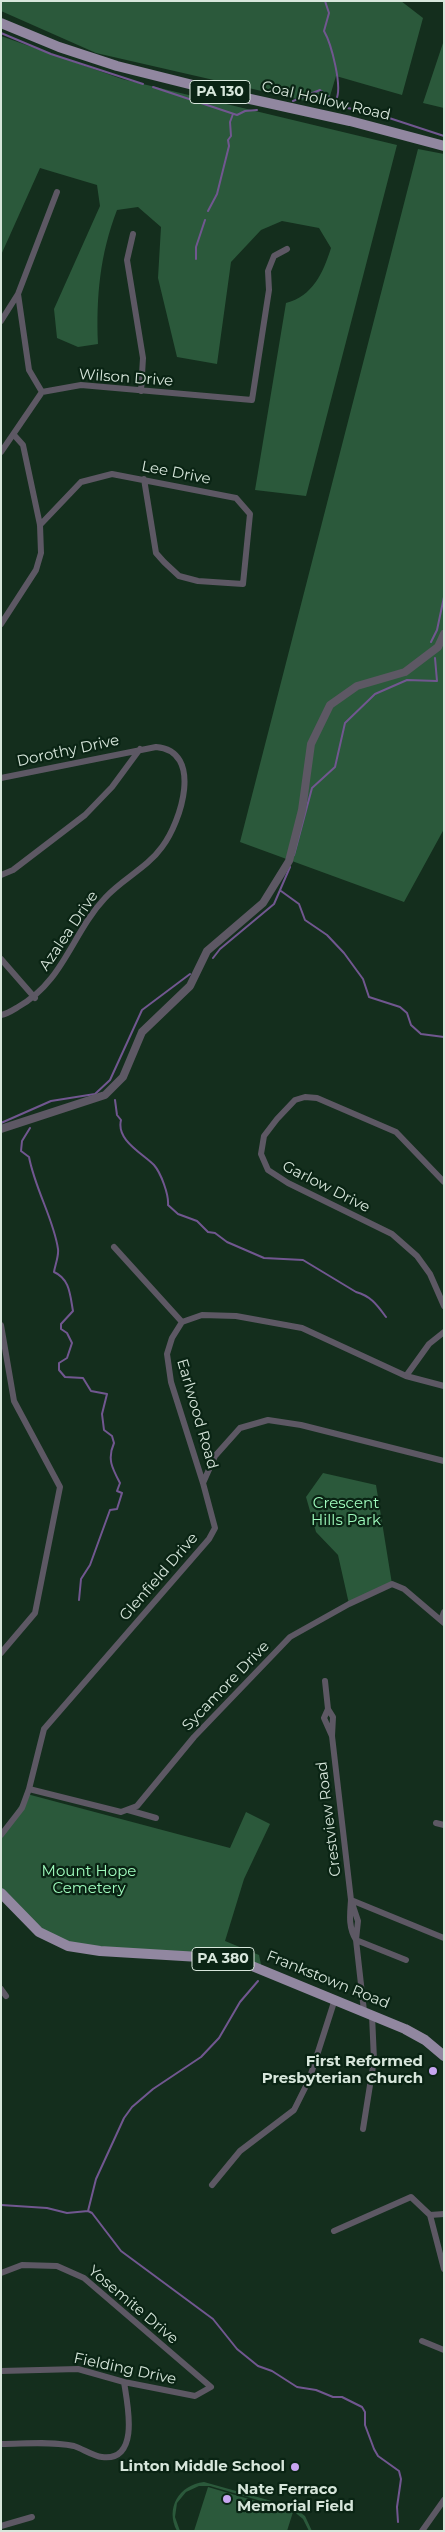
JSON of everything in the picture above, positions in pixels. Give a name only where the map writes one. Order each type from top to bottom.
[{"type":"main road","name":"Coal Hollow Road","points":[[1,23],[59,47],[117,66],[241,97],[350,121],[444,146]]},
{"type":"main road","name":"Frankstown Road","points":[[1,1893],[39,1932],[68,1946],[89,1950],[216,1958],[266,1970],[416,2034],[444,2056]]},
{"type":"street","points":[[1,321],[18,294],[57,192]]},
{"type":"street","points":[[133,234],[127,260],[143,358],[141,391]]},
{"type":"street","name":"Wilson Drive","points":[[42,392],[81,385],[252,400],[269,290],[268,271],[274,256],[287,249]]},
{"type":"street","points":[[1,452],[42,392],[29,370],[18,294]]},
{"type":"street","points":[[1,624],[36,570],[41,553],[40,525],[23,445],[14,435]]},
{"type":"street","name":"Lee Drive","points":[[40,525],[81,482],[112,474],[144,479],[236,498],[250,514],[243,584],[198,581],[179,576],[164,562],[156,553],[144,479]]},
{"type":"street","points":[[1,1129],[105,1095],[123,1077],[142,1032],[190,986],[207,950],[263,903],[289,861],[302,810],[311,744],[330,705],[357,686],[405,672],[438,647],[444,634]]},
{"type":"street","name":"Azalea Drive","points":[[1,1015],[35,998],[49,983],[105,898],[150,861],[170,836],[179,810],[186,777],[181,758],[166,748],[140,749]]},
{"type":"street","points":[[1,875],[13,870],[85,815],[112,787],[140,749]]},
{"type":"street","name":"Dorothy Drive","points":[[1,778],[140,749]]},
{"type":"street","points":[[1,959],[35,998]]},
{"type":"street","name":"Garlow Drive","points":[[444,1182],[396,1132],[317,1098],[305,1097],[295,1100],[262,1139],[261,1154],[268,1170],[288,1183],[392,1234],[417,1256],[430,1274],[444,1306]]},
{"type":"street","points":[[114,1247],[182,1322],[202,1315],[236,1316],[302,1328],[406,1376],[444,1386]]},
{"type":"street","name":"Earlwood Road","points":[[182,1322],[172,1338],[167,1354],[171,1382],[203,1483]]},
{"type":"street","points":[[1,1325],[14,1401],[60,1487],[34,1613],[1,1653]]},
{"type":"street","points":[[406,1376],[429,1344],[444,1332]]},
{"type":"street","points":[[203,1483],[215,1456],[240,1428],[268,1420],[301,1425],[444,1461]]},
{"type":"street","name":"Glenfield Drive","points":[[1,1835],[22,1808],[29,1789],[44,1728],[209,1538],[215,1528],[203,1483]]},
{"type":"street","name":"Sycamore Drive","points":[[128,1810],[137,1806],[194,1737],[290,1637],[348,1604],[392,1584],[404,1589],[442,1622]]},
{"type":"street","points":[[442,1622],[444,1612]]},
{"type":"street","name":"Crestview Road","points":[[324,1681],[328,1709],[324,1718],[325,1725],[332,1736],[351,1900],[358,1920],[356,1940],[374,2060],[363,2129]]},
{"type":"street","points":[[29,1789],[121,1812],[128,1810],[156,1818]]},
{"type":"street","points":[[436,1823],[444,1825]]},
{"type":"street","points":[[351,1900],[444,1938]]},
{"type":"street","points":[[356,1940],[406,1960]]},
{"type":"street","points":[[1,1989],[6,1996]]},
{"type":"street","points":[[212,2185],[240,2151],[294,2110],[309,2080],[335,1999]]},
{"type":"street","points":[[334,2231],[411,2197],[430,2215],[444,2269]]},
{"type":"street","points":[[430,2215],[444,2214]]},
{"type":"street","name":"Yosemite Drive","points":[[1,2273],[22,2265],[57,2266],[84,2278],[211,2388]]},
{"type":"street","points":[[422,2341],[444,2350]]},
{"type":"street","name":"Fielding Drive","points":[[1,2371],[78,2369],[124,2382],[194,2396],[211,2388]]},
{"type":"street","points":[[1,2444],[35,2443],[72,2446],[103,2457],[116,2455],[128,2442],[129,2430],[124,2382]]},
{"type":"street","points":[[422,2531],[444,2500]]},
{"type":"street","points":[[1,2526],[32,2516]]},
{"type":"green space","points":[[1,1],[401,1],[423,18],[402,95],[336,76],[327,106],[96,53],[1,11]]},
{"type":"green space","points":[[1,36],[122,79],[397,145],[306,496],[255,490],[286,303],[303,295],[316,282],[331,248],[319,228],[282,221],[261,230],[231,262],[217,364],[177,357],[158,278],[161,227],[138,207],[117,210],[111,226],[100,276],[98,344],[78,347],[57,338],[54,309],[100,206],[97,185],[40,168],[1,255]]},
{"type":"green space","points":[[444,40],[444,108],[423,103]]},
{"type":"green space","points":[[418,149],[444,154],[444,829],[404,902],[240,842]]},
{"type":"green space","name":"Crescent Hills Park","points":[[323,1473],[376,1485],[392,1584],[349,1604],[338,1555],[316,1532],[306,1497]]},
{"type":"green space","name":"Mount Hope Cemetery","points":[[27,1794],[230,1848],[246,1812],[270,1824],[244,1879],[225,1941],[259,1955],[262,1969],[252,1966],[59,1943],[1,1893],[1,1835]]},
{"type":"green space","points":[[204,2482],[293,2507],[305,2516],[312,2531],[309,2531],[303,2519],[292,2510],[210,2486],[199,2486],[186,2492],[177,2503],[175,2517],[180,2531],[177,2531],[173,2514],[177,2499],[188,2488]]},
{"type":"green space","name":"Nate Ferraco Memorial Field","points":[[208,2487],[293,2512],[287,2531],[194,2531]]},
{"type":"waterway","points":[[325,1],[329,13],[324,31],[333,55],[337,76],[338,94],[336,100]]},
{"type":"waterway","points":[[1,33],[51,54],[143,84]]},
{"type":"waterway","points":[[153,87],[237,115],[245,111],[257,110]]},
{"type":"waterway","points":[[293,101],[320,90],[343,107],[380,115],[444,136]]},
{"type":"waterway","points":[[208,211],[217,194],[229,146],[228,140],[231,136],[230,122],[233,114]]},
{"type":"waterway","points":[[196,259],[196,247],[205,220]]},
{"type":"waterway","points":[[431,642],[437,630],[444,597]]},
{"type":"waterway","points":[[294,855],[312,788],[335,767],[345,723],[375,694],[407,680],[437,681],[435,658]]},
{"type":"waterway","points":[[213,958],[220,949],[274,904],[290,867]]},
{"type":"waterway","points":[[281,891],[299,904],[305,920],[327,935],[344,953],[363,979],[369,997],[400,1007],[407,1013],[411,1025],[421,1034],[444,1037]]},
{"type":"waterway","points":[[1,1123],[51,1101],[95,1094],[110,1080],[142,1010],[190,974]]},
{"type":"waterway","points":[[115,1100],[117,1115],[121,1120],[122,1134],[131,1146],[157,1169],[166,1190],[168,1205],[178,1214],[197,1221],[208,1232],[215,1233],[227,1242],[264,1258],[303,1260],[370,1299],[386,1317]]},
{"type":"waterway","points":[[30,1128],[22,1141],[21,1151],[29,1157],[53,1227],[58,1252],[54,1272],[66,1283],[73,1311],[61,1324],[61,1329],[67,1333],[72,1343],[67,1358],[59,1363],[59,1370],[65,1377],[83,1378],[91,1391],[107,1394],[102,1414],[104,1430],[112,1436],[114,1443],[111,1463],[120,1483],[117,1491],[122,1493],[117,1509],[110,1510],[90,1565],[81,1579],[79,1600]]},
{"type":"waterway","points":[[88,2211],[96,2179],[124,2118],[132,2107],[153,2089],[201,2057],[219,2038],[240,2002],[258,1981]]},
{"type":"waterway","points":[[1,2205],[47,2208],[67,2213],[88,2211],[92,2213],[121,2251],[213,2319],[237,2349],[258,2366],[272,2371],[297,2387],[316,2390],[333,2397],[342,2397],[362,2407],[365,2412],[365,2425],[378,2456],[399,2471],[401,2479],[397,2507],[398,2522]]},
{"type":"place","name":"First Reformed Presbyterian Church","points":[[433,2071]]},
{"type":"place","name":"Linton Middle School","points":[[295,2467]]},
{"type":"place","name":"Nate Ferraco Memorial Field","points":[[227,2499]]}]
